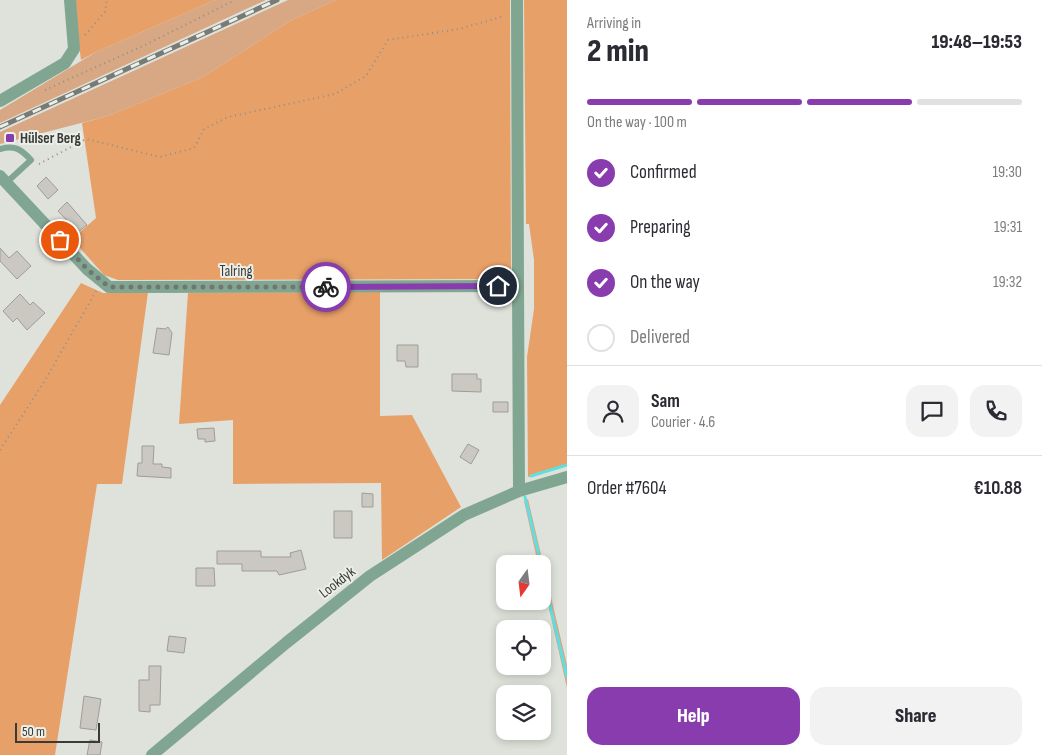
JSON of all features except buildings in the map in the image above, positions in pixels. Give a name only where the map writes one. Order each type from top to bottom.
[{"type":"street","points":[[0,101],[65,63],[74,49],[70,0]]},
{"type":"street","points":[[517,0],[519,491]]},
{"type":"street","points":[[3,180],[101,282]]},
{"type":"street","name":"Talring","points":[[101,282],[109,287],[518,286]]},
{"type":"street","name":"Lookdyk","points":[[152,755],[286,643],[370,576],[464,516],[519,491],[567,477]]},
{"type":"lane","points":[[0,149],[11,146],[21,149],[31,160],[3,180]]},
{"type":"path","points":[[74,49],[105,12],[107,0]]},
{"type":"path","points":[[41,92],[145,45],[235,0]]},
{"type":"path","points":[[31,160],[38,164],[86,139],[160,158],[194,148],[204,129],[228,117],[336,94],[366,76],[388,40],[459,29],[517,13]]},
{"type":"path","points":[[0,450],[44,382],[101,282]]},
{"type":"shaded area","points":[[73,0],[215,0],[81,60]]},
{"type":"shaded area","points":[[215,0],[266,0],[0,123],[0,110],[96,52]]},
{"type":"shaded area","points":[[288,0],[336,0],[290,21],[203,77],[108,116],[0,144],[0,132]]},
{"type":"shaded area","points":[[336,0],[510,0],[511,279],[118,280],[104,275],[72,239],[96,218],[82,123],[108,116],[203,77],[290,21]]},
{"type":"shaded area","points":[[524,0],[567,0],[567,465],[528,477],[527,357],[534,309],[534,260],[529,224],[526,224]]},
{"type":"shaded area","points":[[81,283],[103,293],[148,292],[122,484],[97,484],[55,755],[0,755],[0,405]]},
{"type":"shaded area","points":[[380,292],[380,416],[412,415],[461,507],[382,560],[381,483],[233,484],[233,420],[179,424],[188,293]]},
{"type":"shaded area","points":[[528,499],[541,555],[536,555],[524,501]]},
{"type":"shaded area","points":[[551,597],[567,665],[567,688],[549,610],[551,610]]},
{"type":"waterway","points":[[531,476],[567,465]]},
{"type":"waterway","points":[[525,497],[539,555]]},
{"type":"waterway","points":[[551,610],[567,677]]},
{"type":"railway","points":[[0,127],[277,0]]},
{"type":"way so far","points":[[60,240],[87,269],[109,287],[326,287]]},
{"type":"place","name":"Hülser Berg","points":[[10,138]]},
{"type":"route","points":[[326,287],[498,286]]}]
